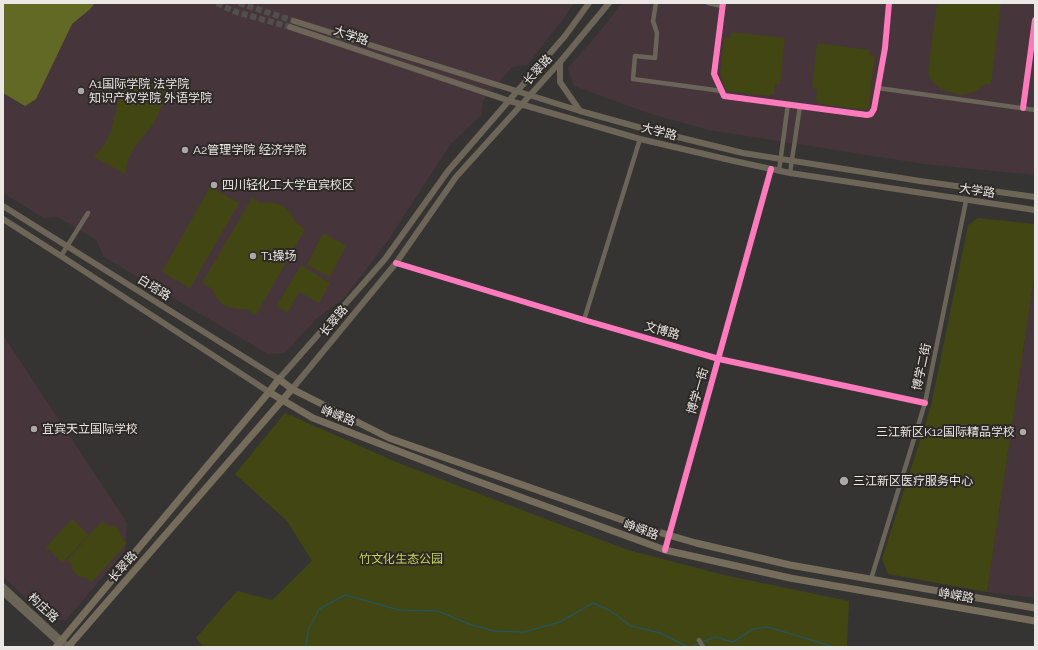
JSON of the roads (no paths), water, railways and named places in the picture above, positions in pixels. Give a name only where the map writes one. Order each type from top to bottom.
[{"type":"main road","name":"长翠路","points":[[62,645],[279,379],[386,259],[448,171],[565,36],[589,3]]},
{"type":"main road","name":"长翠路","points":[[62,645],[282,401],[396,263],[456,177],[560,62],[609,3]]},
{"type":"main road","name":"大学路","points":[[294,21],[580,111],[735,151],[920,181],[1035,196]]},
{"type":"main road","name":"大学路","points":[[290,27],[522,105],[640,139],[790,173],[966,201],[1035,210]]},
{"type":"main road","points":[[560,62],[560,82],[580,111]]},
{"type":"main road","name":"白塔路","points":[[3,206],[279,379],[292,389]]},
{"type":"main road","name":"白塔路","points":[[3,219],[282,401]]},
{"type":"main road","name":"峥嵘路","points":[[292,389],[389,438],[651,530],[670,534],[696,543],[790,565],[1035,608]]},
{"type":"main road","name":"峥嵘路","points":[[282,401],[313,418],[463,476],[665,550],[790,578],[1035,620]]},
{"type":"street","points":[[656,3],[653,21],[657,33],[655,58],[635,56],[633,78],[722,91]]},
{"type":"street","points":[[708,3],[722,4],[714,74],[724,96],[867,115],[871,114],[874,109],[884,48],[889,3]]},
{"type":"street","points":[[1023,108],[1035,20]]},
{"type":"street","points":[[878,88],[1035,110]]},
{"type":"street","points":[[779,171],[788,104]]},
{"type":"street","points":[[790,173],[800,106]]},
{"type":"street","points":[[584,320],[640,139]]},
{"type":"street","name":"博学一街","points":[[665,550],[771,169]]},
{"type":"street","name":"博学二街","points":[[871,579],[925,403],[966,201]]},
{"type":"street","points":[[61,256],[88,213]]},
{"type":"street","name":"文博路","points":[[396,263],[719,359],[925,403]]},
{"type":"street","name":"构庄路","points":[[3,586],[62,645]]},
{"type":"street","name":"构庄路","points":[[3,592],[62,645]]},
{"type":"street","points":[[699,640],[703,647]]},
{"type":"waterway","points":[[306,647],[308,631],[319,609],[345,595],[399,610],[438,611],[469,624],[494,631],[524,632],[560,622],[593,603],[609,610],[631,626],[660,633],[688,647]]},
{"type":"waterway","points":[[702,642],[715,637],[733,642],[753,629],[768,627],[834,647]]},
{"type":"waterway","points":[[691,647],[699,644]]},
{"type":"tunnel","points":[[217,3],[236,12],[290,27]]},
{"type":"tunnel","points":[[239,3],[294,21]]},
{"type":"place","name":"A1国际学院 法学院 知识产权学院 外语学院","points":[[81,91]]},
{"type":"place","name":"A2管理学院 经济学院","points":[[185,150]]},
{"type":"place","name":"四川轻化工大学宜宾校区","points":[[214,185]]},
{"type":"place","name":"T1操场","points":[[253,256]]},
{"type":"place","name":"宜宾天立国际学校","points":[[34,429]]},
{"type":"place","name":"三江新区K12国际精品学校","points":[[1023,432]]},
{"type":"place","name":"三江新区医疗服务中心","points":[[844,481]]},
{"type":"park label","name":"竹文化生态公园","points":[[401,559]]}]
